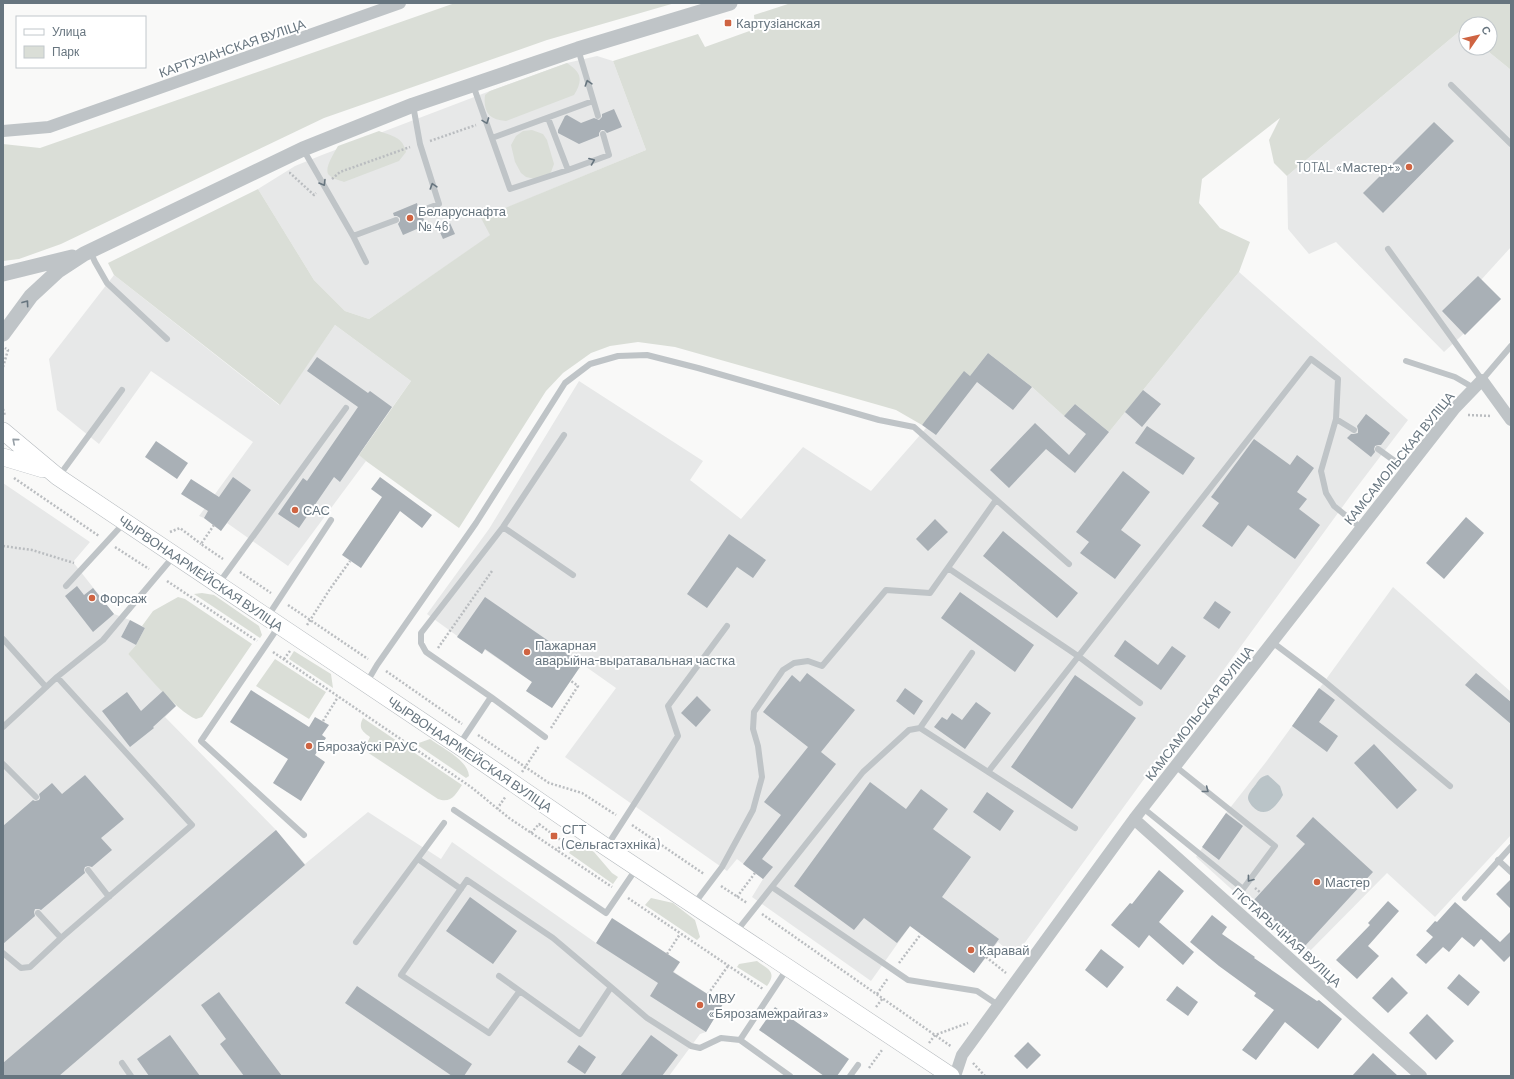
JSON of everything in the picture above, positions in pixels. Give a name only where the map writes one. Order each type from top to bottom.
[{"type":"main road","name":"ЧЫРВОНААРМЕЙСКАЯ ВУЛІЦА","points":[[3,431],[53,474],[459,746],[637,868],[951,1076]]},
{"type":"main road","name":"ЧЫРВОНААРМЕЙСКАЯ ВУЛІЦА","points":[[3,458],[53,474]]},
{"type":"street","name":"КАРТУЗІАНСКАЯ ВУЛІЦА","points":[[3,131],[49,127],[400,3]]},
{"type":"street","points":[[7,339],[31,296],[58,271],[87,252],[303,150],[413,105],[578,49],[730,3]]},
{"type":"street","points":[[3,274],[87,252]]},
{"type":"street","points":[[1478,384],[1511,420]]},
{"type":"street","name":"КАМСАМОЛЬСКАЯ ВУЛІЦА","points":[[955,1076],[962,1055],[1134,819],[1455,408],[1478,384]]},
{"type":"street","name":"ГІСТАРЫЧНАЯ ВУЛІЦА","points":[[1134,819],[1421,1076]]},
{"type":"lane","points":[[578,49],[598,116]]},
{"type":"lane","points":[[473,85],[510,189],[610,155],[603,134]]},
{"type":"lane","points":[[1451,85],[1511,144]]},
{"type":"lane","points":[[492,138],[594,102]]},
{"type":"lane","points":[[413,105],[420,144],[439,204],[420,211]]},
{"type":"lane","points":[[548,118],[568,170]]},
{"type":"lane","points":[[303,150],[354,236],[366,262]]},
{"type":"lane","points":[[354,236],[396,220]]},
{"type":"lane","points":[[1388,249],[1478,384]]},
{"type":"lane","points":[[87,252],[108,283],[167,339]]},
{"type":"lane","points":[[1478,384],[1511,346]]},
{"type":"lane","points":[[366,684],[377,665],[476,523],[565,383],[590,364],[618,356],[647,355],[698,368],[879,420],[914,427],[1069,564]]},
{"type":"lane","points":[[988,772],[1310,359],[1338,379],[1336,419],[1322,471],[1326,493],[1334,506],[1361,528]]},
{"type":"lane","points":[[1406,361],[1478,384]]},
{"type":"lane","points":[[53,474],[122,390]]},
{"type":"lane","points":[[218,585],[346,408]]},
{"type":"lane","points":[[1336,419],[1354,430]]},
{"type":"lane","points":[[545,737],[491,697],[432,657],[426,652],[420,643],[421,633],[503,527],[564,434]]},
{"type":"lane","points":[[1378,449],[1407,470]]},
{"type":"lane","points":[[693,905],[722,867],[753,810],[762,777],[758,746],[753,729],[754,712],[783,670],[794,663],[808,661],[822,666],[886,590],[930,593],[996,500]]},
{"type":"lane","points":[[304,836],[201,741],[273,621],[279,599],[332,520]]},
{"type":"lane","points":[[66,586],[125,522]]},
{"type":"lane","points":[[503,527],[573,575]]},
{"type":"lane","points":[[3,726],[57,677],[103,640],[174,556]]},
{"type":"lane","points":[[948,568],[1078,656],[1140,703]]},
{"type":"lane","points":[[606,847],[678,736],[668,706],[727,626]]},
{"type":"lane","points":[[3,639],[46,687]]},
{"type":"lane","points":[[1272,642],[1324,681],[1450,786]]},
{"type":"lane","points":[[920,728],[972,653]]},
{"type":"lane","points":[[3,953],[21,968],[30,967],[192,825],[57,677]]},
{"type":"lane","points":[[459,746],[491,697]]},
{"type":"lane","points":[[736,933],[863,772],[909,730],[920,728],[1074,828]]},
{"type":"lane","points":[[3,764],[36,797]]},
{"type":"lane","points":[[1143,808],[1243,889],[1275,846],[1175,766]]},
{"type":"lane","points":[[454,810],[606,913],[637,868]]},
{"type":"lane","points":[[356,942],[444,824]]},
{"type":"lane","points":[[1465,898],[1511,847]]},
{"type":"lane","points":[[418,858],[461,889]]},
{"type":"lane","points":[[1498,860],[1511,872]]},
{"type":"lane","points":[[88,870],[109,897]]},
{"type":"lane","points":[[519,992],[489,1032],[401,975],[467,880],[553,938],[647,1018],[691,1046],[700,1048],[721,1038],[740,1040],[790,1076]]},
{"type":"lane","points":[[772,886],[908,980],[977,991],[998,1005]]},
{"type":"lane","points":[[38,913],[62,938]]},
{"type":"lane","points":[[740,1040],[787,968]]},
{"type":"lane","points":[[499,976],[519,992],[580,1034],[611,988]]},
{"type":"lane","points":[[122,1063],[131,1076]]},
{"type":"lane","points":[[850,1076],[858,1065]]},
{"type":"path","points":[[284,173],[290,173],[314,195],[340,172],[486,122]]},
{"type":"path","points":[[3,367],[8,350],[7,339]]},
{"type":"path","points":[[3,347],[8,350]]},
{"type":"path","points":[[1455,408],[1463,415],[1492,416]]},
{"type":"path","points":[[214,525],[201,544],[310,621],[549,783],[582,793],[624,820],[950,1045]]},
{"type":"path","points":[[3,546],[32,550],[84,566]]},
{"type":"path","points":[[310,621],[350,561]]},
{"type":"path","points":[[432,657],[492,571]]},
{"type":"path","points":[[323,721],[338,696]]},
{"type":"path","points":[[509,818],[770,994]]},
{"type":"path","points":[[531,834],[538,824],[563,842],[557,851]]},
{"type":"path","points":[[737,897],[755,873]]},
{"type":"path","points":[[667,954],[680,934]]},
{"type":"path","points":[[986,957],[1010,977]]},
{"type":"path","points":[[708,994],[728,966]]},
{"type":"path","points":[[867,1071],[883,1049]]},
{"type":"path","points":[[977,1066],[985,1076]]},
{"type":"shaded area","points":[[1458,33],[1458,56],[1494,56],[1511,70],[1511,247],[1481,280],[1501,299],[1444,352],[1336,242],[1309,254],[1288,229],[1287,176]]},
{"type":"shaded area","points":[[597,56],[613,61],[646,150],[482,218],[491,235],[369,319],[345,311],[314,280],[258,189],[295,166],[322,155],[567,63]]},
{"type":"shaded area","points":[[1239,272],[1408,420],[1354,491],[1015,956],[998,942],[974,973],[910,926],[871,981],[752,897],[763,879],[737,859],[727,871],[565,757],[616,688],[582,664],[552,708],[526,691],[532,682],[485,650],[482,654],[427,614],[489,529],[579,381],[703,461],[690,480],[741,519],[803,447],[871,491],[921,434],[988,353],[1032,387],[1064,416],[1075,404],[1109,432]]},
{"type":"shaded area","points":[[114,275],[279,405],[335,325],[411,381],[359,454],[366,461],[288,566],[227,523],[221,531],[199,516],[253,442],[151,371],[99,444],[57,410],[49,359]]},
{"type":"shaded area","points":[[3,483],[90,542],[73,562],[114,614],[130,620],[121,637],[136,645],[128,654],[176,706],[165,717],[276,830],[305,864],[368,812],[441,859],[452,842],[596,943],[680,962],[674,972],[723,1004],[706,1032],[700,1034],[669,1076],[3,1076]]},
{"type":"shaded area","points":[[1393,587],[1511,692],[1511,835],[1435,917],[1387,873],[1305,956],[1196,857],[1226,813],[1266,762]]},
{"type":"shaded area","points":[[1268,775],[1280,786],[1283,795],[1274,807],[1266,812],[1261,812],[1252,806],[1248,800],[1248,796],[1260,779]]},
{"type":"green space","points":[[455,3],[675,3],[547,40],[324,118],[61,244],[19,259],[3,261],[3,144],[40,148]]},
{"type":"green space","points":[[791,3],[1511,3],[1511,70],[1494,56],[1498,56],[1498,16],[1458,16],[1458,33],[1287,176],[1274,163],[1269,140],[1280,118],[1202,179],[1199,203],[1220,228],[1250,242],[1239,272],[1109,432],[1075,404],[1064,416],[1032,387],[988,353],[970,376],[922,425],[896,410],[675,347],[638,342],[610,346],[591,353],[563,373],[546,391],[459,528],[359,455],[411,381],[335,325],[280,405],[114,275],[108,263],[258,189],[314,280],[345,311],[369,319],[490,235],[481,218],[646,150],[613,61],[698,34],[705,47],[755,29],[754,15]]},
{"type":"green space","points":[[567,63],[576,70],[580,77],[579,85],[574,95],[506,121],[495,119],[488,114],[485,106],[485,95],[490,91]]},
{"type":"green space","points":[[532,130],[543,134],[547,140],[554,164],[551,172],[546,176],[535,179],[526,177],[521,173],[515,162],[511,145],[516,136],[523,131]]},
{"type":"green space","points":[[379,131],[400,140],[405,147],[406,152],[399,161],[344,182],[329,175],[327,169],[328,165],[338,146]]},
{"type":"green space","points":[[202,593],[214,595],[259,626],[262,635],[260,638],[194,594]]},
{"type":"green space","points":[[178,597],[185,599],[252,644],[202,717],[196,719],[179,708],[128,654],[136,645],[145,628],[142,626],[153,611]]},
{"type":"green space","points":[[294,651],[331,674],[333,688],[289,659]]},
{"type":"green space","points":[[275,659],[326,692],[309,719],[256,686]]},
{"type":"green space","points":[[363,718],[462,785],[455,795],[446,800],[438,799],[364,750],[370,737],[361,727]]},
{"type":"green space","points":[[430,739],[459,760],[468,770],[469,776],[466,778],[416,744]]},
{"type":"green space","points":[[577,842],[594,852],[612,873],[618,877],[613,884],[569,853]]},
{"type":"green space","points":[[651,898],[673,903],[695,920],[700,937],[697,940],[645,905]]},
{"type":"green space","points":[[757,961],[768,969],[771,974],[770,981],[767,986],[737,967],[739,964]]},
{"type":"building","points":[[614,109],[622,127],[607,133],[604,130],[601,130],[599,136],[579,144],[558,133],[565,116],[567,115],[581,123],[594,118],[599,120],[602,117],[602,114]]},
{"type":"building","name":"TOTAL «Мастер+»","points":[[1434,122],[1454,141],[1383,213],[1363,193]]},
{"type":"building","points":[[417,203],[418,207],[416,213],[422,215],[426,225],[403,235],[398,224],[400,218],[394,216],[393,213]]},
{"type":"building","points":[[450,223],[455,234],[443,239],[438,228]]},
{"type":"building","points":[[1478,276],[1501,299],[1465,335],[1442,311]]},
{"type":"building","points":[[988,353],[1032,387],[1013,410],[977,382],[936,435],[922,425],[964,371],[970,376]]},
{"type":"building","points":[[317,357],[368,393],[370,391],[392,407],[340,482],[334,477],[299,528],[278,514],[303,478],[307,481],[358,407],[307,371]]},
{"type":"building","points":[[1143,390],[1161,404],[1142,427],[1125,412]]},
{"type":"building","points":[[1075,404],[1109,432],[1075,473],[1046,449],[1009,488],[990,470],[1035,423],[1069,455],[1086,434],[1064,416]]},
{"type":"building","points":[[1366,414],[1390,433],[1381,445],[1375,446],[1375,452],[1371,457],[1347,438],[1351,434],[1358,433],[1357,426]]},
{"type":"building","points":[[1147,426],[1195,458],[1183,475],[1135,443]]},
{"type":"building","points":[[1254,439],[1290,465],[1297,455],[1314,468],[1297,492],[1307,499],[1299,509],[1320,525],[1295,559],[1248,525],[1232,547],[1202,526],[1219,503],[1211,497]]},
{"type":"building","points":[[156,441],[188,463],[177,479],[145,457]]},
{"type":"building","points":[[1123,471],[1150,492],[1121,530],[1141,545],[1115,579],[1080,553],[1089,542],[1076,532]]},
{"type":"building","points":[[233,477],[251,490],[221,531],[204,518],[208,511],[181,494],[191,479],[219,497]]},
{"type":"building","points":[[380,477],[432,515],[422,528],[400,511],[361,568],[342,555],[382,497],[371,489]]},
{"type":"building","points":[[1466,517],[1484,533],[1444,579],[1426,563]]},
{"type":"building","points":[[935,519],[948,532],[928,551],[916,539]]},
{"type":"building","points":[[1003,531],[1078,593],[1057,618],[983,556]]},
{"type":"building","points":[[729,534],[766,560],[753,578],[737,567],[707,608],[687,594]]},
{"type":"building","points":[[77,586],[84,595],[93,588],[114,614],[93,632],[65,596]]},
{"type":"building","points":[[960,592],[1034,645],[1015,672],[941,618]]},
{"type":"building","name":"Пажарная аварыйна-выратавальная частка","points":[[485,597],[582,664],[552,708],[526,691],[532,682],[485,649],[482,654],[457,637]]},
{"type":"building","points":[[1215,601],[1231,612],[1219,629],[1203,618]]},
{"type":"building","points":[[130,620],[145,628],[136,645],[121,637]]},
{"type":"building","points":[[1125,640],[1158,665],[1172,646],[1186,656],[1161,690],[1114,656]]},
{"type":"building","points":[[807,673],[855,710],[821,752],[836,764],[762,859],[773,867],[763,879],[743,864],[781,815],[764,802],[808,747],[763,712],[792,675],[800,682]]},
{"type":"building","points":[[1476,673],[1511,702],[1511,724],[1465,685]]},
{"type":"building","points":[[1075,675],[1136,718],[1072,809],[1011,767]]},
{"type":"building","points":[[905,688],[923,701],[914,715],[896,701]]},
{"type":"building","points":[[1319,688],[1335,700],[1319,722],[1338,736],[1327,752],[1292,726]]},
{"type":"building","points":[[251,690],[309,727],[315,717],[329,725],[322,735],[326,738],[315,755],[325,762],[301,801],[273,783],[288,759],[230,722]]},
{"type":"building","points":[[163,691],[176,706],[153,727],[154,728],[130,747],[102,711],[127,692],[141,711]]},
{"type":"building","points":[[697,696],[711,710],[696,727],[681,713]]},
{"type":"building","points":[[976,702],[991,713],[965,749],[934,727],[942,717],[947,720],[952,713],[962,720]]},
{"type":"building","points":[[1374,744],[1417,790],[1397,809],[1354,763]]},
{"type":"building","points":[[85,775],[124,819],[101,838],[112,850],[92,867],[85,867],[85,873],[41,910],[35,909],[35,916],[3,944],[3,826],[33,800],[39,800],[39,794],[52,783],[62,794]]},
{"type":"building","points":[[870,782],[906,809],[921,789],[948,809],[933,829],[971,857],[942,897],[999,939],[974,973],[910,926],[897,943],[864,918],[854,930],[794,886]]},
{"type":"building","points":[[987,792],[1014,811],[1000,831],[973,812]]},
{"type":"building","points":[[1226,813],[1243,826],[1219,860],[1202,847]]},
{"type":"building","name":"Мастер","points":[[1313,817],[1373,872],[1304,947],[1253,901],[1305,844],[1296,836]]},
{"type":"building","points":[[276,830],[305,865],[59,1076],[3,1076],[3,1063]]},
{"type":"building","points":[[1159,870],[1184,891],[1159,922],[1194,952],[1183,965],[1149,935],[1139,948],[1111,925],[1130,903],[1132,904]]},
{"type":"building","points":[[1511,879],[1511,909],[1496,894]]},
{"type":"building","points":[[470,897],[517,931],[493,964],[446,931]]},
{"type":"building","points":[[1388,901],[1399,911],[1368,946],[1379,956],[1357,979],[1336,960],[1370,925],[1368,923]]},
{"type":"building","points":[[1455,902],[1500,942],[1511,931],[1511,955],[1504,962],[1481,939],[1474,947],[1462,937],[1449,952],[1443,947],[1426,964],[1416,955],[1433,937],[1426,931],[1435,921],[1437,922]]},
{"type":"building","points":[[1212,915],[1227,927],[1222,934],[1317,1001],[1319,1000],[1342,1019],[1318,1049],[1285,1022],[1256,1060],[1242,1050],[1274,1010],[1254,996],[1256,993],[1219,966],[1190,942]]},
{"type":"building","points":[[612,918],[680,962],[673,972],[723,1004],[706,1032],[650,996],[658,983],[596,943]]},
{"type":"building","points":[[1101,949],[1124,967],[1107,988],[1085,970]]},
{"type":"building","points":[[1459,974],[1480,992],[1468,1006],[1447,988]]},
{"type":"building","points":[[1392,977],[1408,993],[1388,1013],[1372,998]]},
{"type":"building","points":[[357,986],[472,1064],[464,1076],[452,1076],[345,1003]]},
{"type":"building","points":[[1177,986],[1198,1002],[1188,1016],[1166,1000]]},
{"type":"building","points":[[219,992],[282,1076],[244,1076],[220,1044],[226,1039],[201,1005]]},
{"type":"building","points":[[775,1007],[849,1059],[837,1076],[824,1076],[759,1030]]},
{"type":"building","points":[[1427,1014],[1454,1041],[1436,1060],[1409,1033]]},
{"type":"building","points":[[170,1035],[200,1076],[149,1076],[137,1059]]},
{"type":"building","points":[[651,1035],[678,1055],[662,1076],[620,1076]]},
{"type":"building","points":[[1028,1042],[1041,1055],[1027,1069],[1014,1056]]},
{"type":"building","points":[[579,1045],[596,1057],[585,1074],[567,1062]]},
{"type":"building","points":[[1373,1053],[1398,1076],[1352,1076]]},
{"type":"place","name":"Картузіанская","points":[[728,23]]},
{"type":"place","name":"TOTAL «Мастер+»","points":[[1409,167]]},
{"type":"place","name":"Беларуснафта № 46","points":[[410,218]]},
{"type":"place","name":"САС","points":[[295,510]]},
{"type":"place","name":"Форсаж","points":[[92,598]]},
{"type":"place","name":"Пажарная аварыйна-выратавальная частка","points":[[527,652]]},
{"type":"place","name":"Бярозаўскі РАУС","points":[[309,746]]},
{"type":"place","name":"СГТ (Сельгастэхніка)","points":[[554,836]]},
{"type":"place","name":"Мастер","points":[[1317,882]]},
{"type":"place","name":"Каравай","points":[[971,950]]},
{"type":"place","name":"МВУ «Бярозамежрайгаз»","points":[[700,1005]]}]
